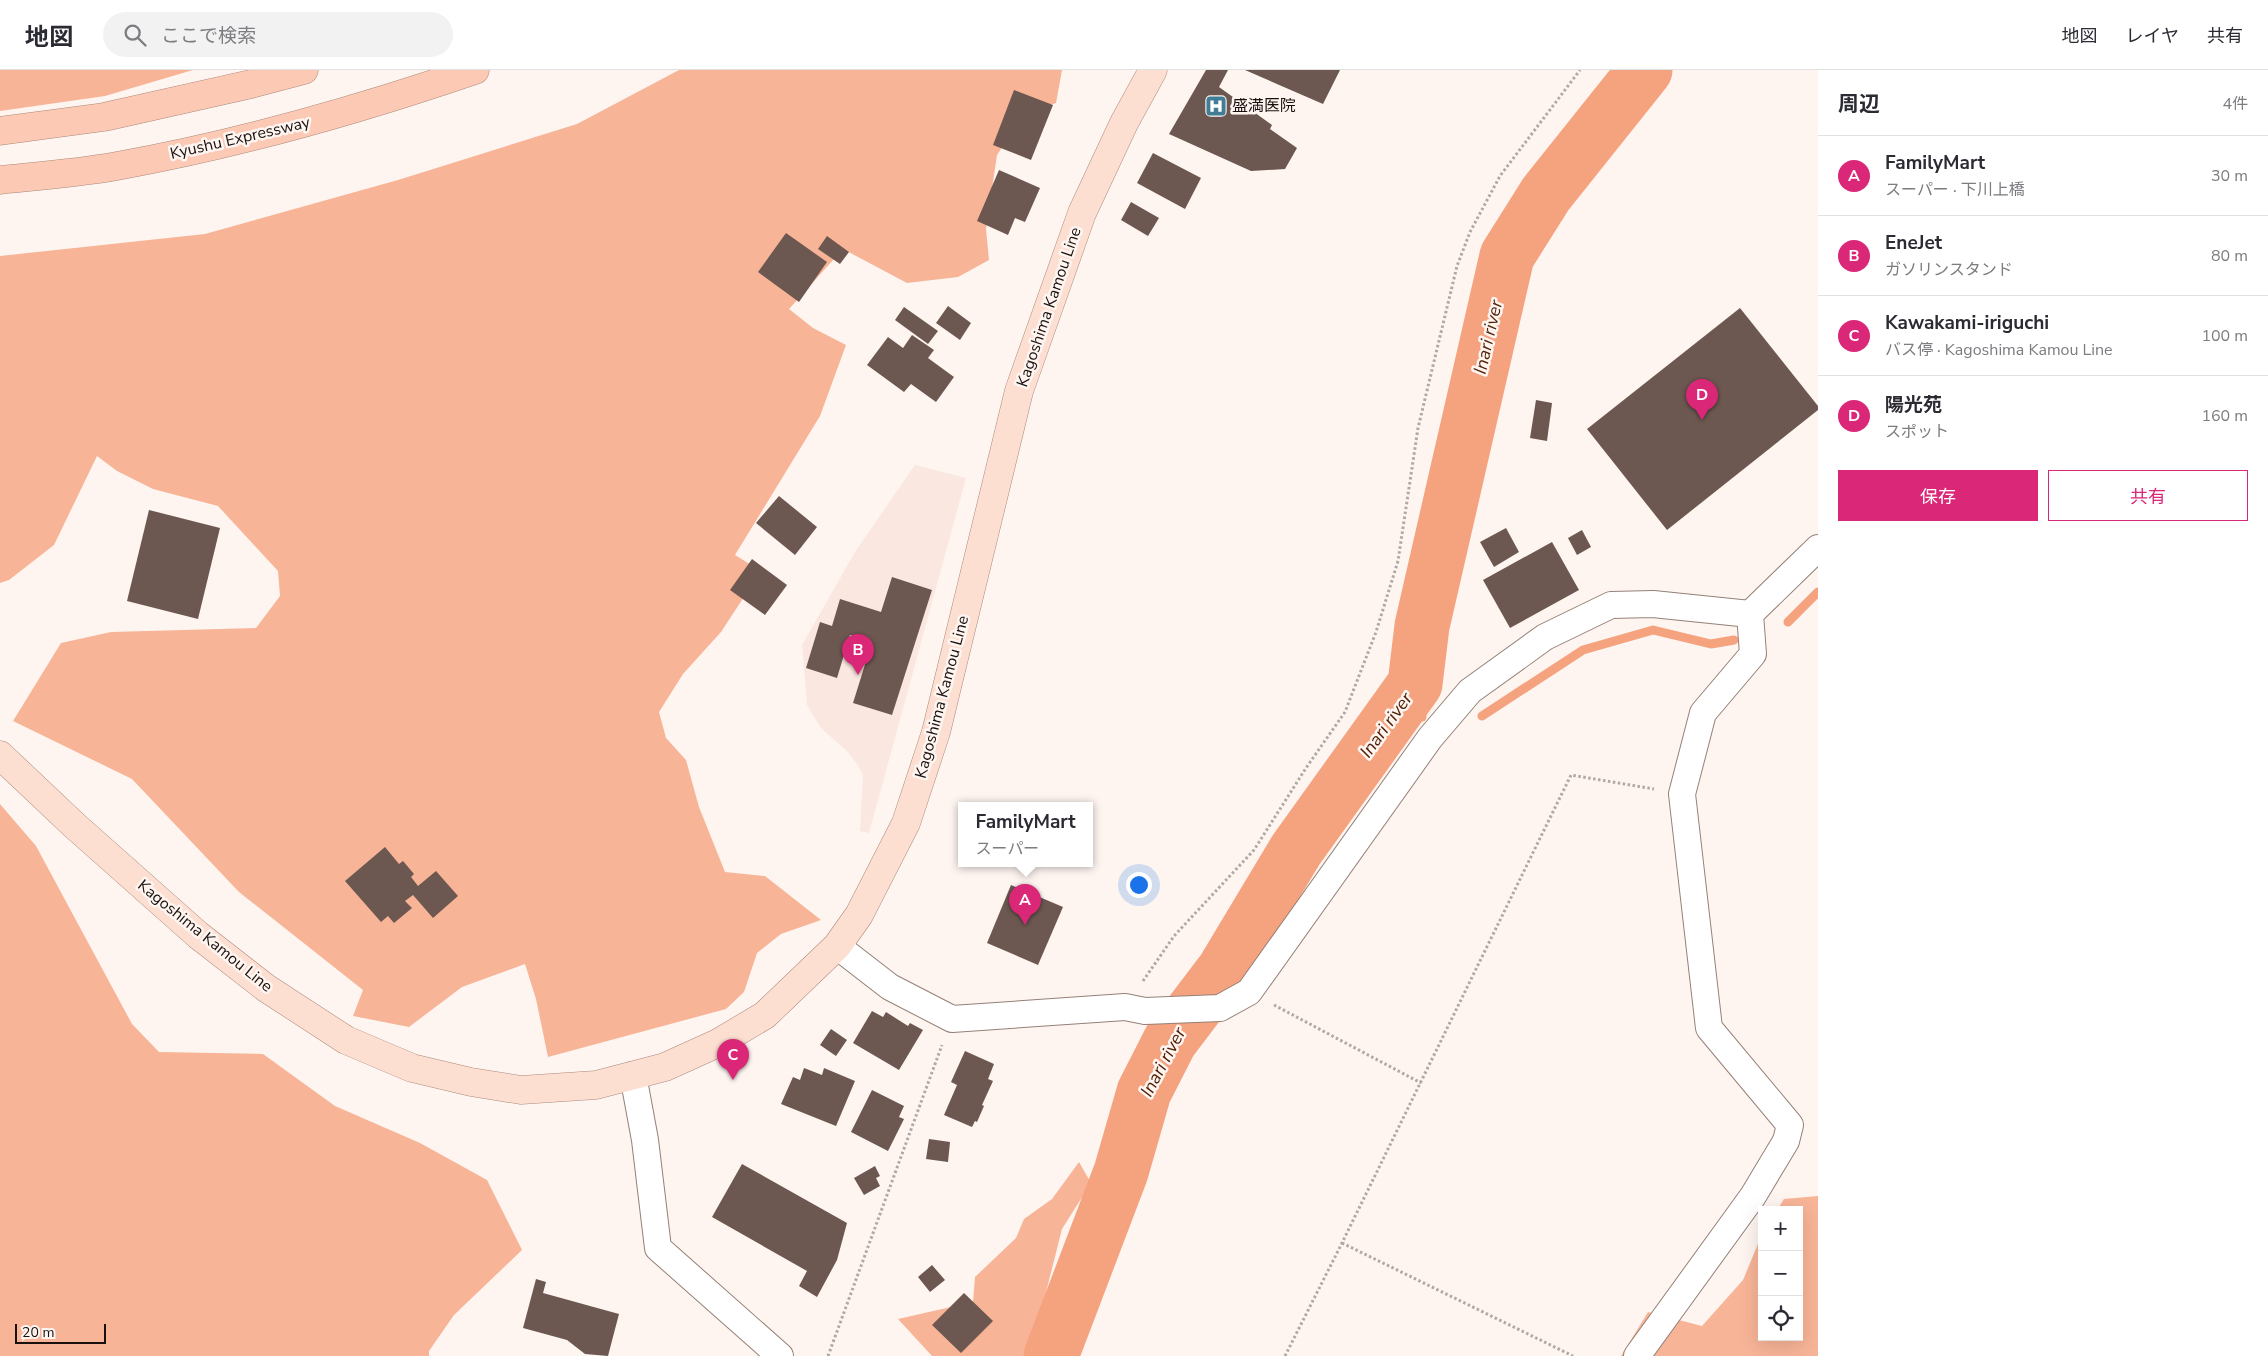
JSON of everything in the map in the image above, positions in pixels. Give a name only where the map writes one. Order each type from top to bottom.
[{"type":"highway","points":[[0,131],[104,117],[251,84],[304,70]]},
{"type":"highway","name":"Kyushu Expressway","points":[[0,180],[116,167],[265,134],[378,103],[475,70]]},
{"type":"main road","name":"Kagoshima Kamou Line","points":[[0,754],[74,825],[198,935],[266,988],[346,1040],[412,1068],[471,1082],[521,1090],[596,1085],[665,1067],[710,1047],[765,1015],[837,946],[859,916],[906,823],[936,732],[1019,392],[1082,213],[1124,123],[1153,70]]},
{"type":"street","points":[[1750,614],[1818,548]]},
{"type":"street","points":[[837,946],[890,987],[952,1019],[1135,1009],[1220,1008],[1249,992],[1430,738],[1470,691],[1545,637],[1610,605],[1653,604],[1750,614]]},
{"type":"street","points":[[1637,1356],[1753,1196],[1786,1141],[1790,1125],[1709,1028],[1682,794],[1703,713],[1753,654],[1750,614]]},
{"type":"street","points":[[633,1075],[644,1140],[658,1248],[780,1356]]},
{"type":"path","points":[[1135,1009],[1174,936],[1254,850],[1306,768],[1345,712],[1376,632],[1398,560],[1418,428],[1457,266],[1470,232],[1500,176],[1580,70]]},
{"type":"path","points":[[1285,1356],[1571,776],[1682,794]]},
{"type":"path","points":[[1249,992],[1421,1082]]},
{"type":"path","points":[[828,1356],[952,1019]]},
{"type":"path","points":[[1342,1243],[1573,1356]]},
{"type":"shaded area","points":[[0,70],[193,70],[105,96],[0,111]]},
{"type":"shaded area","points":[[679,70],[1062,70],[1056,103],[1024,114],[997,155],[986,229],[989,260],[958,277],[907,283],[843,249],[789,309],[813,328],[846,345],[820,416],[735,555],[761,571],[721,632],[683,674],[659,712],[666,738],[686,760],[699,807],[725,872],[765,876],[821,920],[781,934],[757,953],[744,992],[726,1009],[548,1057],[536,999],[525,964],[462,987],[409,1027],[353,1016],[363,990],[239,892],[132,779],[13,721],[61,643],[111,632],[256,628],[280,596],[278,571],[218,506],[153,489],[117,471],[97,456],[54,545],[9,580],[0,583],[0,256],[205,234],[398,180],[577,124]]},
{"type":"shaded area","points":[[915,465],[966,478],[869,833],[860,831],[863,776],[858,765],[847,751],[821,728],[807,705],[802,645],[855,552]]},
{"type":"shaded area","points":[[0,804],[36,846],[132,1024],[159,1052],[263,1054],[335,1106],[420,1143],[487,1180],[522,1250],[454,1315],[429,1351],[429,1356],[0,1356]]},
{"type":"shaded area","points":[[1079,1162],[1091,1183],[1062,1229],[1043,1304],[1048,1356],[932,1356],[898,1319],[973,1302],[975,1277],[1016,1238],[1024,1219],[1052,1199]]},
{"type":"shaded area","points":[[1818,1196],[1818,1356],[1621,1356],[1648,1312],[1702,1326],[1743,1280],[1758,1244],[1758,1341],[1803,1341],[1803,1206],[1780,1206],[1784,1199]]},
{"type":"building","name":"盛満医院","points":[[1206,70],[1228,70],[1219,87],[1272,125],[1270,129],[1297,148],[1285,169],[1251,171],[1169,134]]},
{"type":"building","name":"盛満医院","points":[[1245,70],[1340,70],[1323,104]]},
{"type":"building","points":[[1014,90],[1053,105],[1031,160],[993,145]]},
{"type":"building","points":[[1153,153],[1201,178],[1185,209],[1137,183]]},
{"type":"building","points":[[999,170],[1040,188],[1025,222],[1015,218],[1008,235],[977,221]]},
{"type":"building","points":[[1131,202],[1159,218],[1148,236],[1121,220]]},
{"type":"building","points":[[786,233],[827,262],[799,302],[758,272]]},
{"type":"building","points":[[827,236],[849,252],[840,264],[818,249]]},
{"type":"building","points":[[948,306],[971,323],[960,340],[936,323]]},
{"type":"building","points":[[904,307],[938,331],[928,344],[895,320]]},
{"type":"building","points":[[1740,308],[1818,406],[1818,410],[1667,530],[1587,429]]},
{"type":"building","points":[[912,335],[934,350],[928,358],[954,377],[936,402],[911,384],[904,392],[867,365],[888,337],[903,348]]},
{"type":"building","points":[[1536,400],[1552,403],[1547,441],[1530,438]]},
{"type":"building","points":[[779,496],[817,527],[795,555],[756,523]]},
{"type":"building","points":[[149,510],[220,528],[198,619],[127,601]]},
{"type":"building","points":[[1506,528],[1519,552],[1494,567],[1480,542]]},
{"type":"building","points":[[1582,530],[1591,547],[1577,555],[1568,538]]},
{"type":"building","points":[[1552,542],[1579,590],[1510,628],[1483,580]]},
{"type":"building","points":[[752,559],[787,585],[765,615],[730,590]]},
{"type":"building","points":[[892,577],[932,590],[892,715],[853,703],[872,642],[850,635],[837,678],[806,668],[820,622],[832,626],[840,599],[881,612]]},
{"type":"building","points":[[385,847],[399,864],[403,861],[414,874],[411,877],[418,886],[436,871],[458,896],[433,918],[413,895],[405,901],[412,908],[394,923],[388,916],[381,922],[345,881]]},
{"type":"building","points":[[1011,885],[1063,907],[1038,965],[987,943]]},
{"type":"building","points":[[872,1011],[883,1017],[886,1012],[908,1026],[910,1023],[923,1030],[899,1070],[853,1043]]},
{"type":"building","points":[[831,1029],[847,1040],[836,1056],[820,1045]]},
{"type":"building","points":[[965,1051],[994,1064],[988,1079],[993,1081],[982,1105],[984,1106],[977,1122],[975,1121],[972,1127],[944,1115],[957,1085],[951,1082]]},
{"type":"building","points":[[804,1068],[822,1075],[824,1068],[855,1081],[836,1126],[781,1104],[793,1077],[800,1080]]},
{"type":"building","points":[[872,1090],[904,1106],[899,1117],[904,1119],[888,1151],[851,1132]]},
{"type":"building","points":[[929,1139],[950,1142],[948,1162],[926,1159]]},
{"type":"building","points":[[742,1164],[847,1223],[837,1260],[817,1297],[799,1286],[807,1271],[712,1217]]},
{"type":"building","points":[[875,1166],[880,1176],[876,1178],[880,1186],[864,1195],[854,1178]]},
{"type":"building","points":[[932,1265],[945,1280],[930,1292],[918,1277]]},
{"type":"building","points":[[536,1279],[546,1282],[543,1293],[619,1314],[608,1356],[585,1354],[567,1340],[523,1328]]},
{"type":"building","points":[[964,1293],[993,1321],[961,1353],[932,1325]]},
{"type":"waterway","name":"Inari river","points":[[1051,1356],[1121,1172],[1144,1092],[1170,1041],[1224,970],[1296,850],[1415,684],[1422,626],[1507,256],[1546,194],[1645,70]]},
{"type":"waterway","points":[[1788,622],[1818,592]]},
{"type":"waterway","points":[[1482,716],[1583,650],[1653,630],[1711,644],[1734,640]]},
{"type":"waterway","points":[[1392,717],[1422,717]]},
{"type":"place","name":"盛満医院","points":[[1216,106]]},
{"type":"place","name":"陽光苑","points":[[1702,420]]},
{"type":"place","name":"EneJet","points":[[858,675]]},
{"type":"place","name":"FamilyMart","points":[[1025,925]]},
{"type":"place","name":"Kawakami-iriguchi","points":[[733,1080]]}]
